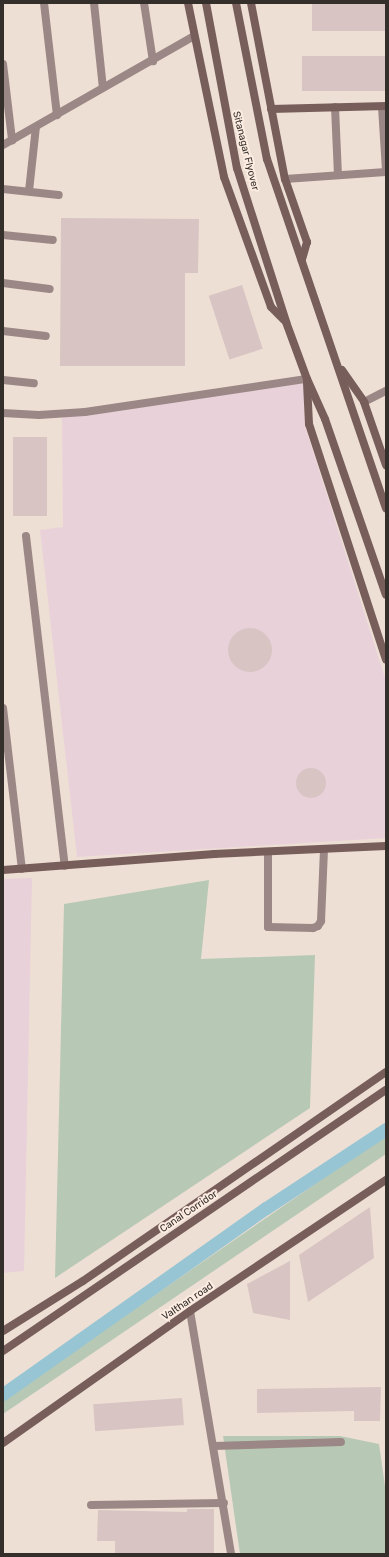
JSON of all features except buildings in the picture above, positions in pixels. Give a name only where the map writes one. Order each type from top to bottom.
[{"type":"main road","points":[[188,3],[224,177],[271,307],[286,322]]},
{"type":"main road","name":"Sitanagar Flyover","points":[[206,3],[237,168],[286,322],[307,379]]},
{"type":"main road","name":"Sitanagar Flyover","points":[[236,3],[267,159],[386,508]]},
{"type":"main road","points":[[251,3],[285,179],[306,242],[302,260]]},
{"type":"main road","points":[[271,109],[384,106]]},
{"type":"main road","points":[[336,361],[364,402],[384,455],[386,465]]},
{"type":"main road","points":[[307,379],[325,419],[386,596]]},
{"type":"main road","points":[[307,379],[309,424],[386,660]]},
{"type":"main road","points":[[3,870],[268,852],[386,846]]},
{"type":"main road","points":[[3,1331],[83,1281],[386,1072]]},
{"type":"main road","name":"Canal Corridor","points":[[3,1351],[386,1090]]},
{"type":"main road","name":"Valthan road","points":[[3,1443],[190,1311],[386,1180]]},
{"type":"street","points":[[44,3],[57,115]]},
{"type":"street","points":[[94,3],[104,88]]},
{"type":"street","points":[[144,3],[153,61]]},
{"type":"street","points":[[3,145],[153,61],[194,36]]},
{"type":"street","points":[[3,64],[12,140]]},
{"type":"street","points":[[285,179],[386,171],[384,106]]},
{"type":"street","points":[[335,107],[338,175]]},
{"type":"street","points":[[29,191],[36,127]]},
{"type":"street","points":[[3,189],[59,195]]},
{"type":"street","points":[[3,235],[53,240]]},
{"type":"street","points":[[3,283],[50,289]]},
{"type":"street","points":[[3,331],[46,336]]},
{"type":"street","points":[[3,413],[39,415],[84,412],[307,379]]},
{"type":"street","points":[[3,380],[34,383]]},
{"type":"street","points":[[364,402],[386,391]]},
{"type":"street","points":[[26,536],[65,866]]},
{"type":"street","points":[[3,708],[22,869]]},
{"type":"street","points":[[268,852],[268,927],[313,928],[318,926],[321,921],[324,849]]},
{"type":"street","points":[[190,1311],[224,1503],[231,1554]]},
{"type":"street","points":[[214,1446],[341,1442]]},
{"type":"street","points":[[91,1504],[224,1503]]},
{"type":"shaded area","points":[[304,383],[305,426],[386,681],[386,838],[77,857],[40,530],[63,527],[62,417]]},
{"type":"shaded area","points":[[32,878],[24,1271],[3,1273],[3,879]]},
{"type":"green space","points":[[209,880],[201,959],[315,955],[310,1108],[55,1278],[64,904]]},
{"type":"green space","points":[[386,1135],[386,1154],[3,1414],[3,1400]]},
{"type":"green space","points":[[223,1436],[340,1436],[379,1444],[386,1493],[386,1554],[240,1554]]},
{"type":"waterway","points":[[3,1394],[266,1208],[386,1129]]}]
